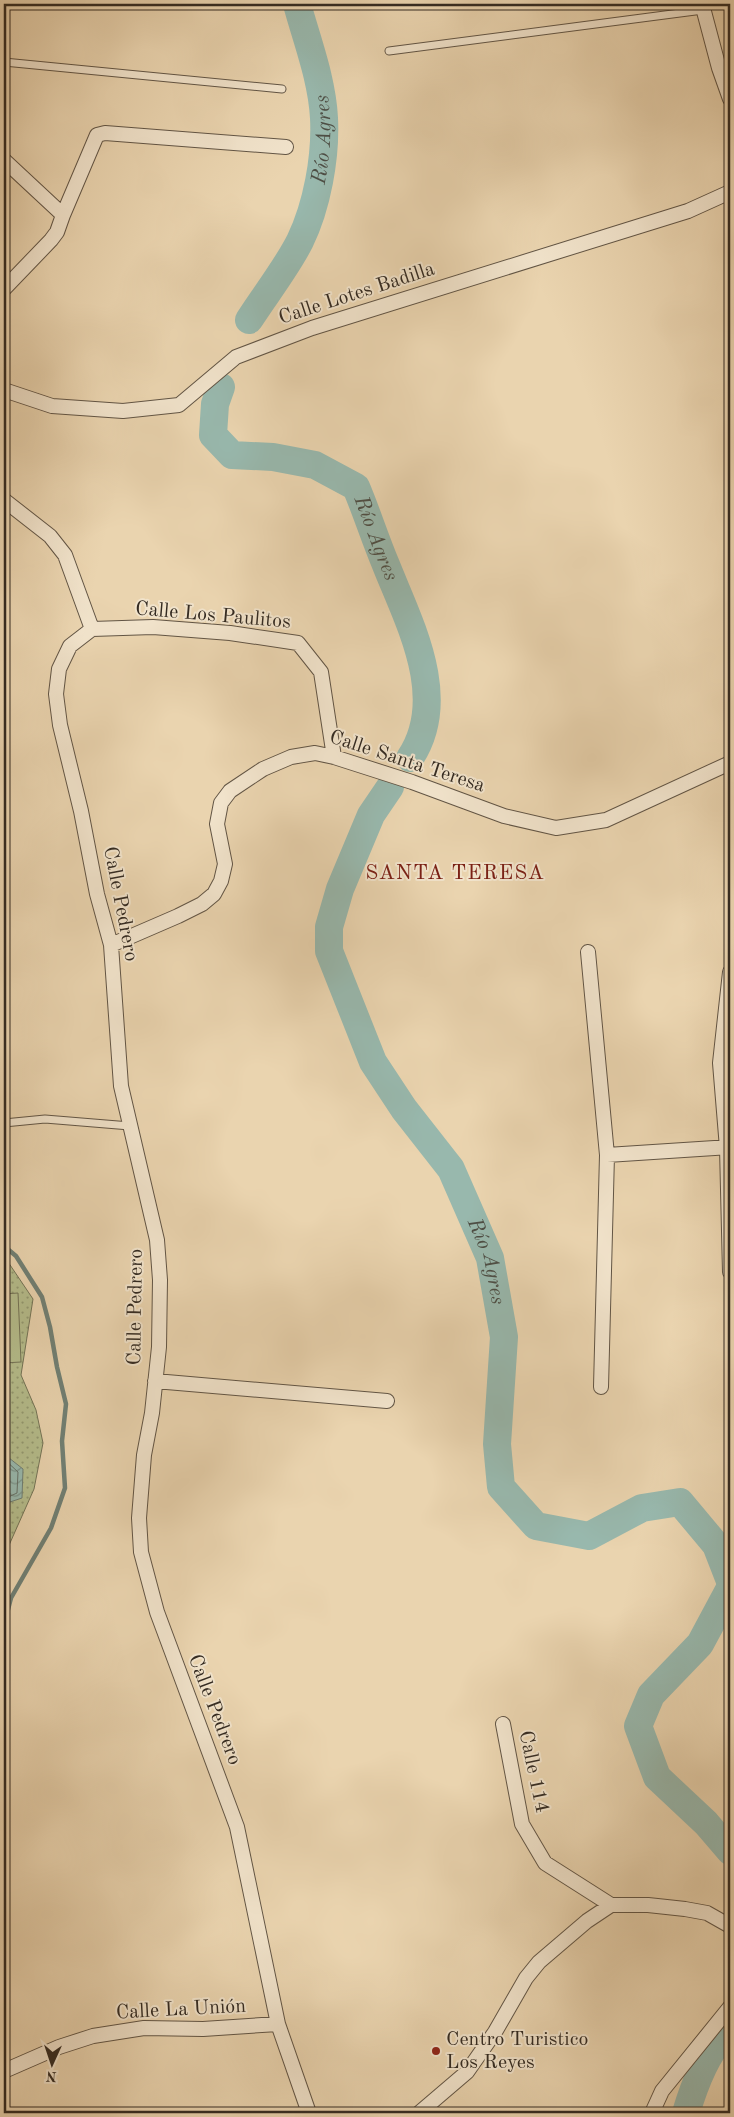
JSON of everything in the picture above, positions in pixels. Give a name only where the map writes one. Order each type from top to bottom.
[{"type":"street","points":[[703,7],[718,68],[730,100]]},
{"type":"street","points":[[4,289],[57,232],[97,135],[106,133],[286,147]]},
{"type":"street","points":[[4,160],[63,215]]},
{"type":"street","name":"Calle Lotes Badilla","points":[[4,390],[52,406],[123,411],[179,405],[236,357],[312,328],[688,211],[730,192]]},
{"type":"street","points":[[4,500],[50,536],[65,555],[92,629]]},
{"type":"street","name":"Calle Los Paulitos","points":[[92,629],[153,627],[230,633],[298,643],[320,672],[334,758]]},
{"type":"street","name":"Calle Pedrero","points":[[92,629],[70,646],[58,669],[56,694],[60,725],[82,811],[97,894],[111,945],[121,1086],[157,1240],[160,1280],[159,1347],[152,1414],[144,1455],[140,1509],[141,1552],[156,1612],[237,1827],[278,2024],[309,2113]]},
{"type":"street","name":"Calle Santa Teresa","points":[[111,945],[178,916],[202,904],[214,894],[222,881],[225,864],[217,824],[220,803],[230,790],[263,769],[291,757],[314,753],[334,758],[412,782],[504,816],[556,828],[606,820],[730,763]]},
{"type":"street","points":[[588,952],[607,1155],[601,1387]]},
{"type":"street","points":[[730,972],[720,1063],[728,1147],[730,1272]]},
{"type":"street","points":[[607,1155],[728,1147]]},
{"type":"street","points":[[155,1381],[387,1402]]},
{"type":"street","name":"Calle 114","points":[[503,1724],[522,1824],[545,1863],[611,1906]]},
{"type":"street","points":[[419,2113],[467,2072],[495,2032],[526,1978],[539,1962],[587,1922],[611,1906],[648,1905],[685,1909],[707,1913],[730,1926]]},
{"type":"street","points":[[652,2113],[662,2091],[730,2007]]},
{"type":"street","name":"Calle La Unión","points":[[4,2071],[59,2047],[93,2036],[144,2028],[203,2030],[278,2024]]},
{"type":"lane","points":[[389,51],[703,7]]},
{"type":"lane","points":[[4,62],[282,88]]},
{"type":"lane","points":[[4,1123],[45,1119],[131,1126]]},
{"type":"green space","points":[[4,1256],[33,1299],[21,1375],[36,1410],[43,1443],[34,1489],[6,1552],[4,1551]]},
{"type":"green space","points":[[18,1293],[21,1362],[4,1363],[4,1294]]},
{"type":"water","points":[[4,1454],[23,1469],[22,1498],[4,1504]]},
{"type":"waterway","name":"Río Agres","points":[[249,320],[300,241],[316,197],[322,165],[323,103],[297,4]]},
{"type":"waterway","name":"Río Agres","points":[[221,387],[215,404],[213,435],[232,455],[273,457],[315,465],[356,487],[405,611],[422,661],[426,686],[426,711],[421,735],[410,758]]},
{"type":"waterway","name":"Río Agres","points":[[390,787],[371,815],[340,889],[329,927],[329,951],[373,1062],[404,1109],[451,1169],[490,1258],[504,1337],[497,1444],[501,1487],[536,1526],[589,1536],[642,1508],[680,1502],[716,1545],[730,1581]]},
{"type":"waterway","points":[[4,1246],[16,1256],[42,1297],[66,1404],[62,1441],[65,1488],[51,1528],[11,1598],[4,1625]]},
{"type":"waterway","name":"Río Agres","points":[[730,1588],[700,1644],[651,1695],[638,1726],[657,1777],[706,1823],[730,1851]]},
{"type":"waterway","name":"Río Agres","points":[[686,2113],[703,2068],[715,2047],[730,2030]]},
{"type":"place","name":"Centro Turistico Los Reyes","points":[[436,2051]]},
{"type":"district","name":"SANTA TERESA","points":[[455,873]]}]
